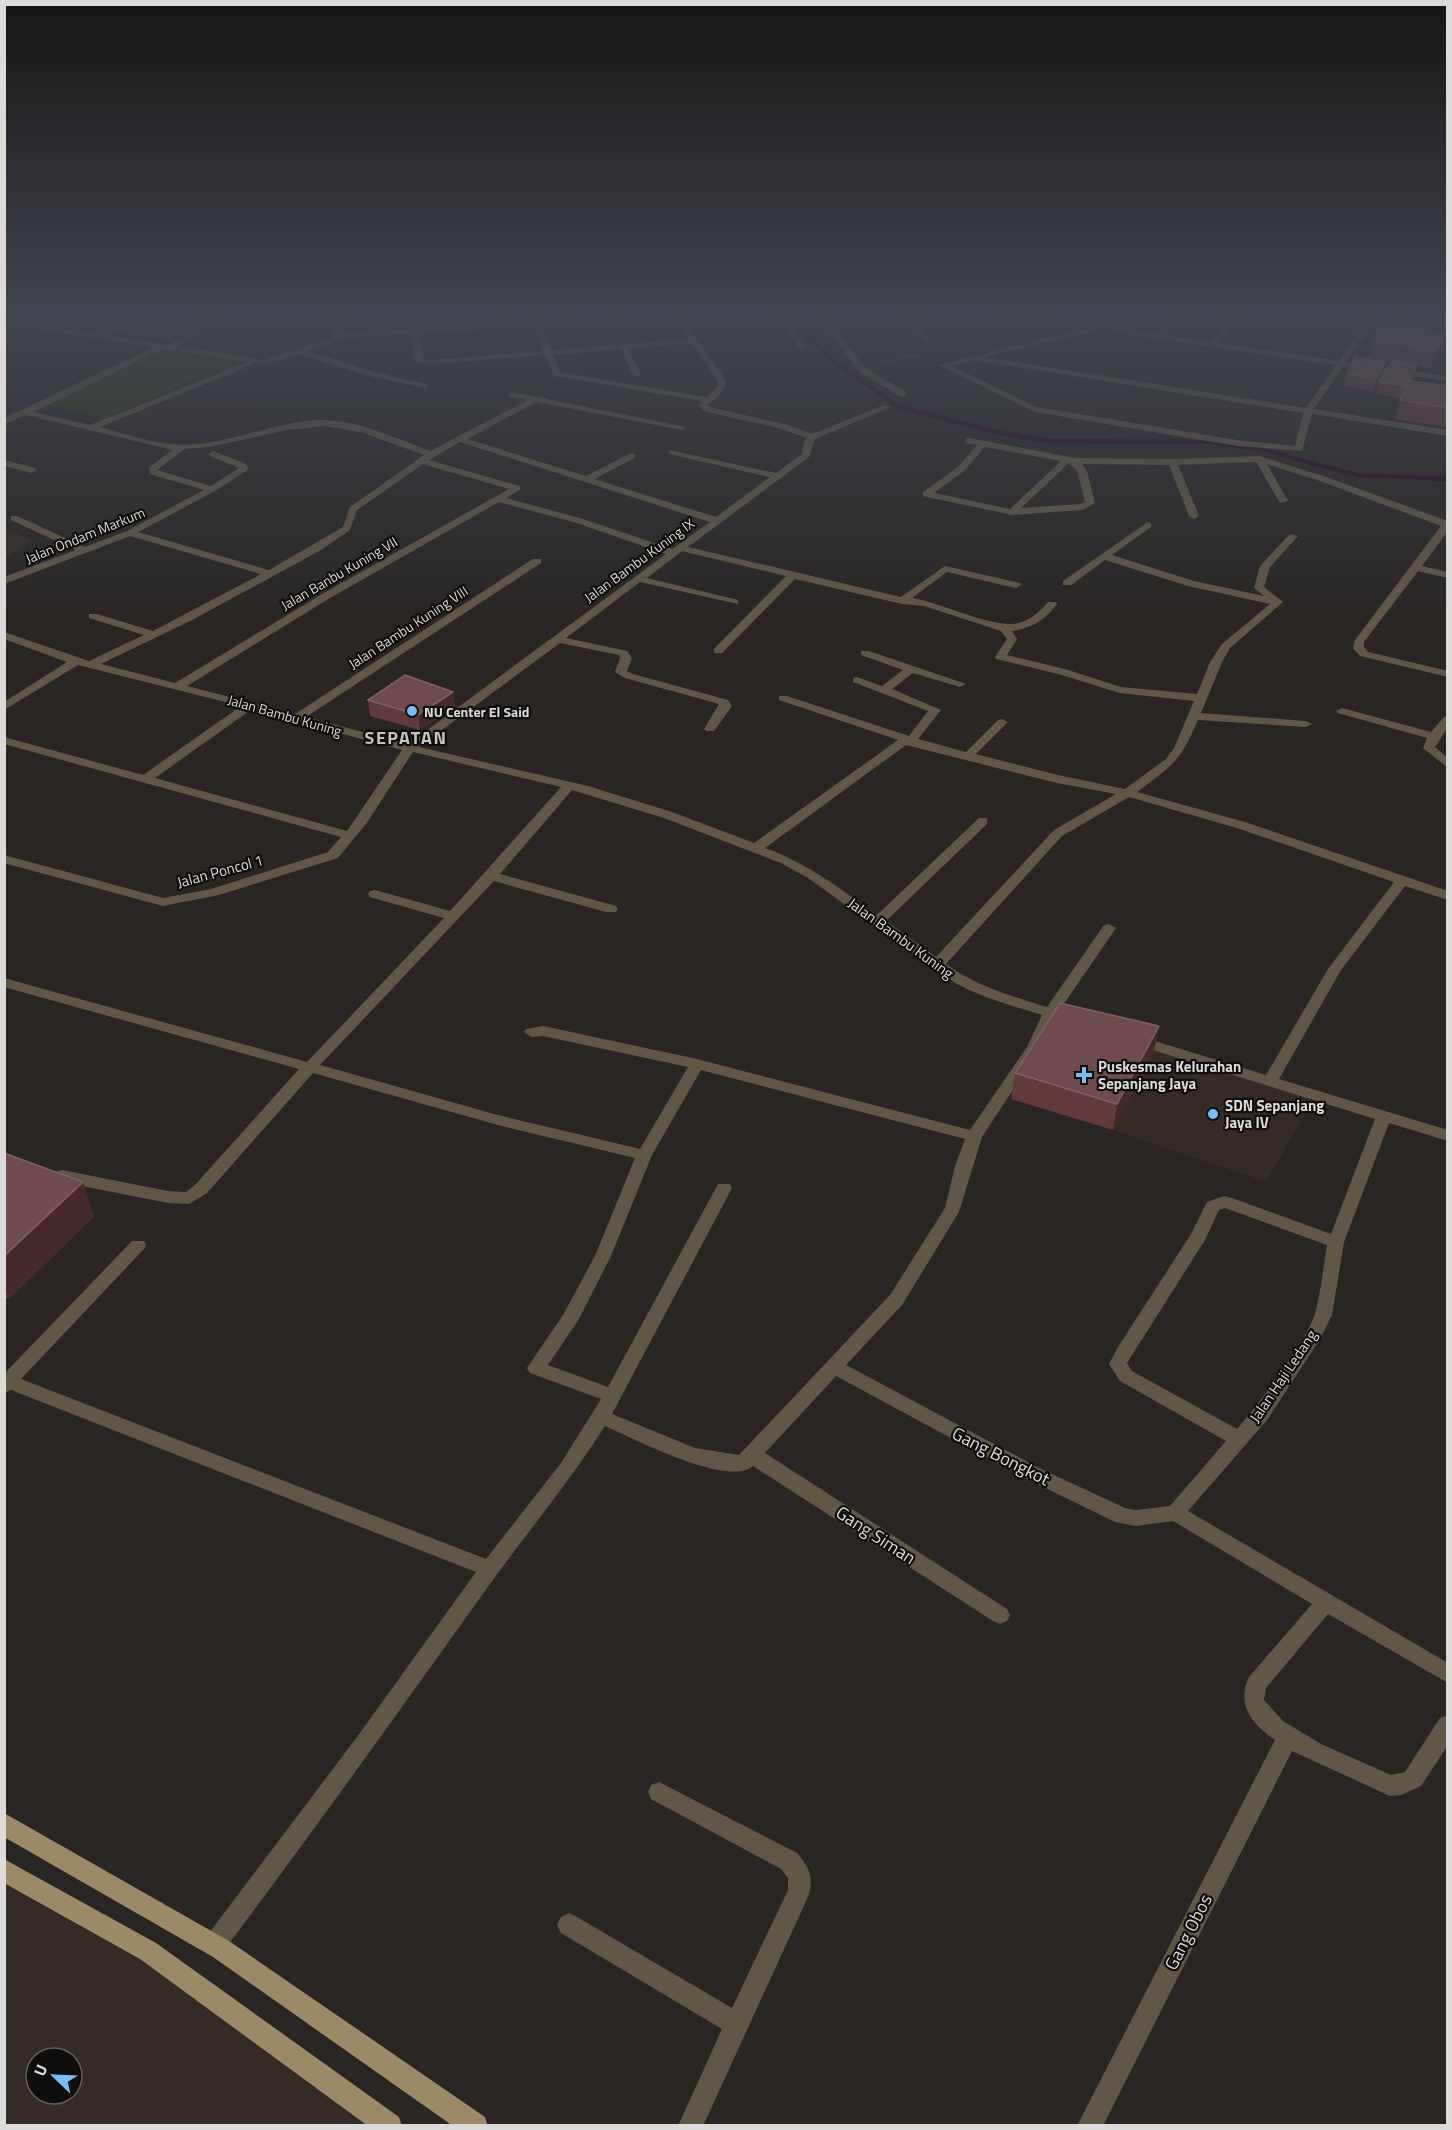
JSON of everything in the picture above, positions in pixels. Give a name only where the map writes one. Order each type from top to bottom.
[{"type":"main road","points":[[4,1824],[214,1945],[476,2126]]},
{"type":"main road","points":[[4,1870],[148,1951],[390,2126]]},
{"type":"street","points":[[42,416],[140,441],[182,448],[284,428],[324,423],[347,427],[427,458]]},
{"type":"street","points":[[91,428],[119,416]]},
{"type":"street","points":[[90,664],[153,634],[317,548],[347,528],[353,509],[427,458],[505,416]]},
{"type":"street","points":[[624,416],[682,427]]},
{"type":"street","points":[[739,416],[781,426],[812,437],[864,416]]},
{"type":"street","points":[[1075,416],[1264,447],[1299,449],[1307,416]]},
{"type":"street","points":[[1342,416],[1448,433]]},
{"type":"street","name":"Jalan Bambu Kuning IX","points":[[409,749],[806,455],[807,444],[812,437]]},
{"type":"street","points":[[462,440],[718,521]]},
{"type":"street","points":[[969,441],[1071,461],[1172,462],[1258,459],[1314,476],[1447,525],[1359,642],[1358,648],[1364,654],[1448,674]]},
{"type":"street","points":[[982,445],[961,469],[926,494],[1012,512],[1090,504],[1084,478],[1071,461]]},
{"type":"street","points":[[182,448],[152,469],[153,472],[212,489]]},
{"type":"street","points":[[672,452],[777,476]]},
{"type":"street","name":"Jalan Ondam Markum","points":[[4,582],[130,533],[244,469],[243,466],[213,454]]},
{"type":"street","points":[[587,479],[632,456]]},
{"type":"street","name":"Jalan Banbu Kuning VII","points":[[178,686],[326,596],[445,531],[517,488],[427,458]]},
{"type":"street","points":[[1258,459],[1283,501]]},
{"type":"street","points":[[1012,512],[1071,461]]},
{"type":"street","points":[[4,462],[32,470]]},
{"type":"street","points":[[1172,462],[1194,516]]},
{"type":"street","points":[[497,499],[677,550],[902,601],[925,603],[1005,630],[1024,626],[1041,616],[1052,604]]},
{"type":"street","points":[[14,519],[86,552]]},
{"type":"street","points":[[1067,583],[1148,525]]},
{"type":"street","points":[[130,533],[267,573]]},
{"type":"street","points":[[1278,602],[1259,588],[1265,566],[1293,536]]},
{"type":"street","points":[[1104,556],[1192,584],[1278,602]]},
{"type":"street","name":"Jalan Bambu Kuning VIII","points":[[295,718],[537,561]]},
{"type":"street","points":[[1415,567],[1448,575]]},
{"type":"street","points":[[902,601],[945,569],[1016,585]]},
{"type":"street","points":[[718,651],[793,575]]},
{"type":"street","points":[[639,579],[734,602]]},
{"type":"street","points":[[936,966],[1058,833],[1127,793],[1170,762],[1180,749],[1196,716],[1216,662],[1226,646],[1278,602]]},
{"type":"street","points":[[93,616],[153,634]]},
{"type":"street","points":[[1005,630],[1011,639],[1000,657],[1061,671],[1120,690],[1202,698]]},
{"type":"street","name":"Jalan Bambu Kuning","points":[[4,634],[76,661],[250,705],[409,749],[569,786],[634,804],[756,848],[813,875],[936,966],[992,995],[1085,1024]]},
{"type":"street","points":[[558,639],[623,653],[626,658],[621,672],[724,702],[726,706],[710,729]]},
{"type":"street","points":[[4,651],[17,640]]},
{"type":"street","points":[[865,653],[960,684]]},
{"type":"street","points":[[4,707],[76,661]]},
{"type":"street","points":[[884,690],[911,669]]},
{"type":"street","points":[[756,848],[857,773],[903,742],[911,741],[935,710],[857,680]]},
{"type":"street","points":[[783,698],[911,741],[1057,779],[1127,793],[1279,836],[1448,896]]},
{"type":"street","points":[[144,780],[250,705]]},
{"type":"street","points":[[1342,711],[1434,736]]},
{"type":"street","points":[[1196,716],[1306,724]]},
{"type":"street","points":[[1448,719],[1434,736],[1429,748],[1448,765]]},
{"type":"street","points":[[968,756],[1002,722]]},
{"type":"street","points":[[4,740],[347,835],[362,821],[409,749]]},
{"type":"street","points":[[48,1172],[146,1193],[189,1198],[201,1189],[310,1067],[491,876],[569,786]]},
{"type":"street","points":[[877,922],[983,821]]},
{"type":"street","name":"Jalan Poncol 1","points":[[4,859],[163,902],[214,892],[325,858],[337,851],[347,835]]},
{"type":"street","points":[[491,876],[611,909]]},
{"type":"street","points":[[1271,1080],[1335,969],[1403,879]]},
{"type":"street","points":[[375,894],[453,916]]},
{"type":"street","points":[[601,1417],[709,1460],[733,1464],[744,1463],[896,1300],[953,1208],[963,1167],[974,1136],[1034,1047],[1050,1013],[1109,927]]},
{"type":"street","points":[[4,982],[498,1120],[644,1155]]},
{"type":"street","points":[[531,1032],[543,1031],[697,1064],[974,1136]]},
{"type":"street","points":[[1124,1036],[1448,1136]]},
{"type":"street","points":[[613,1396],[536,1368],[570,1319],[603,1256],[644,1155],[697,1064]]},
{"type":"street","name":"Jalan Haji Ledang","points":[[1175,1513],[1260,1415],[1315,1330],[1325,1305],[1336,1242],[1384,1116]]},
{"type":"street","points":[[214,1945],[365,1744],[490,1569],[568,1468],[613,1396],[724,1188]]},
{"type":"street","points":[[1239,1439],[1126,1376],[1118,1364],[1199,1236],[1213,1206],[1232,1204],[1336,1242]]},
{"type":"street","points":[[138,1245],[7,1384],[490,1569]]},
{"type":"street","name":"Gang Bongkot","points":[[834,1367],[1002,1458],[1122,1516],[1136,1518],[1175,1513]]},
{"type":"street","name":"Gang Siman","points":[[752,1455],[1000,1615]]},
{"type":"street","points":[[1175,1513],[1448,1674]]},
{"type":"street","points":[[1326,1602],[1256,1684],[1253,1701],[1255,1708],[1265,1721],[1287,1738],[1390,1786],[1413,1779],[1448,1725]]},
{"type":"street","name":"Gang Obos","points":[[1089,2126],[1287,1738]]},
{"type":"street","points":[[659,1792],[789,1861],[800,1874],[799,1891],[735,2023],[690,2126]]},
{"type":"street","points":[[569,1925],[735,2023]]},
{"type":"shaded area","points":[[5,527],[32,541],[5,559]]},
{"type":"shaded area","name":"SDN Sepanjang Jaya IV","points":[[1154,1051],[1314,1098],[1266,1182],[1113,1130]]},
{"type":"shaded area","points":[[4,1880],[148,1951],[390,2125],[5,2125]]},
{"type":"building","points":[[405,675],[453,692],[418,715],[368,700]]},
{"type":"building","name":"Puskesmas Kelurahan Sepanjang Jaya","points":[[1060,1003],[1159,1026],[1117,1104],[1015,1073]]},
{"type":"building","points":[[4,1153],[83,1182],[4,1256]]},
{"type":"waterway","points":[[936,416],[1000,433],[1049,441],[1212,442],[1260,449],[1356,475],[1448,479]]},
{"type":"place","name":"NU Center El Said","points":[[412,711]]},
{"type":"place","name":"Puskesmas Kelurahan Sepanjang Jaya","points":[[1084,1075]]},
{"type":"place","name":"SDN Sepanjang Jaya IV","points":[[1213,1114]]},
{"type":"district","name":"SEPATAN","points":[[406,737]]}]
